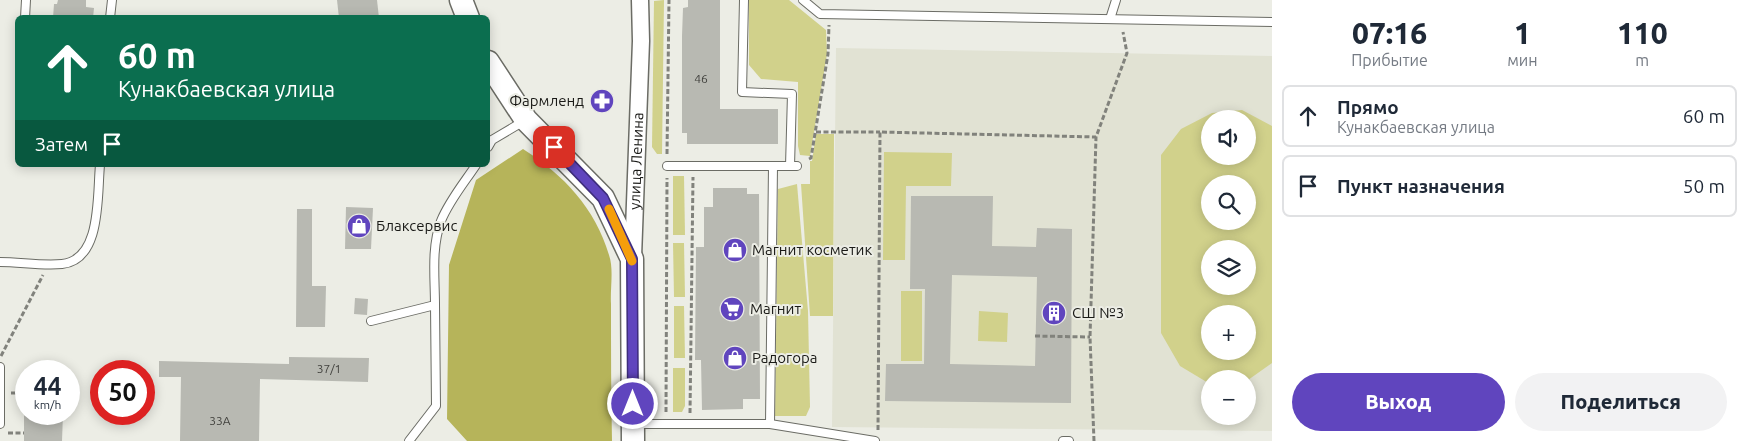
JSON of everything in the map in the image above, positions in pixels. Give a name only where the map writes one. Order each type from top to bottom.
[{"type":"main road","points":[[461,0],[467,15]]},
{"type":"main road","points":[[490,65],[526,120],[603,198],[632,259]]},
{"type":"main road","name":"улица Ленина","points":[[632,259],[636,285],[633,433]]},
{"type":"street","name":"улица Ленина","points":[[632,259],[641,41],[640,0]]},
{"type":"lane","points":[[25,15],[26,0]]},
{"type":"lane","points":[[110,15],[112,0]]},
{"type":"lane","points":[[667,166],[794,166],[792,94],[742,92],[744,0]]},
{"type":"lane","points":[[803,0],[820,14],[1272,22]]},
{"type":"lane","points":[[1110,19],[1116,0]]},
{"type":"lane","points":[[490,142],[526,120]]},
{"type":"lane","points":[[770,424],[773,166]]},
{"type":"lane","points":[[0,262],[49,264],[71,262],[80,256],[91,243],[100,167]]},
{"type":"lane","points":[[409,441],[436,406],[435,253],[437,234],[447,209],[475,167]]},
{"type":"lane","points":[[371,321],[435,305]]},
{"type":"lane","points":[[0,368],[0,424]]},
{"type":"lane","points":[[633,433],[666,424],[770,424],[877,438]]},
{"type":"lane","points":[[1063,441],[1069,441]]},
{"type":"path","points":[[666,424],[669,0]]},
{"type":"path","points":[[809,159],[811,158],[816,132],[828,54],[829,14]]},
{"type":"path","points":[[1094,441],[1090,337],[1096,137],[1128,53],[1121,19]]},
{"type":"path","points":[[816,132],[1096,137]]},
{"type":"path","points":[[877,438],[880,132]]},
{"type":"path","points":[[690,424],[693,166]]},
{"type":"path","points":[[0,359],[49,264]]},
{"type":"path","points":[[1035,336],[1090,337]]},
{"type":"path","points":[[0,433],[24,433]]},
{"type":"shaded area","points":[[664,0],[662,154],[657,154],[652,147],[654,1]]},
{"type":"shaded area","points":[[749,0],[789,0],[826,30],[827,54],[810,156],[800,155],[798,146],[798,82],[761,79],[749,65]]},
{"type":"shaded area","points":[[836,48],[1272,56],[1272,431],[832,427]]},
{"type":"shaded area","points":[[1256,117],[1272,126],[1272,363],[1256,374],[1256,370],[1201,370],[1201,379],[1180,366],[1161,333],[1161,155],[1181,129],[1201,119],[1201,165],[1256,165]]},
{"type":"shaded area","points":[[816,134],[834,134],[833,316],[810,316],[801,184],[810,184],[810,161],[812,161]]},
{"type":"shaded area","points":[[523,149],[552,170],[576,194],[595,222],[609,255],[612,273],[612,441],[467,441],[447,419],[449,265],[476,180]]},
{"type":"shaded area","points":[[884,152],[952,153],[951,186],[906,186],[905,260],[883,260]]},
{"type":"shaded area","points":[[673,176],[684,176],[685,235],[673,235]]},
{"type":"shaded area","points":[[797,184],[808,311],[810,407],[806,416],[775,416],[778,189]]},
{"type":"shaded area","points":[[673,243],[684,243],[685,297],[674,297]]},
{"type":"shaded area","points":[[901,291],[922,291],[922,361],[901,361]]},
{"type":"shaded area","points":[[674,306],[684,306],[685,358],[674,358]]},
{"type":"shaded area","points":[[979,311],[1008,313],[1007,342],[978,341]]},
{"type":"shaded area","points":[[673,368],[685,368],[685,406],[682,412],[673,412]]},
{"type":"building","points":[[58,0],[86,0],[86,7],[94,8],[93,15],[53,15],[54,4],[57,4]]},
{"type":"building","points":[[337,0],[377,0],[379,15],[339,15]]},
{"type":"building","points":[[688,0],[720,0],[720,109],[778,109],[778,144],[687,144],[687,133],[682,133],[682,36],[683,8],[688,7]]},
{"type":"building","points":[[713,188],[747,188],[747,194],[759,194],[760,399],[743,399],[743,409],[702,410],[701,360],[695,360],[696,247],[704,247],[704,207],[713,207]]},
{"type":"building","name":"СШ №3","points":[[911,196],[993,196],[992,246],[1036,247],[1037,228],[1072,229],[1071,403],[885,401],[886,364],[924,364],[925,289],[910,289]],"holes":[[[952,275],[1037,277],[1035,366],[950,364]]]},
{"type":"building","points":[[346,207],[373,208],[371,249],[345,249]]},
{"type":"building","points":[[297,209],[312,209],[312,286],[326,286],[325,327],[296,327]]},
{"type":"building","points":[[355,298],[368,299],[367,315],[354,314]]},
{"type":"building","points":[[289,357],[369,358],[368,382],[260,379],[259,441],[180,441],[181,377],[159,377],[159,361],[289,364]]},
{"type":"building","points":[[24,425],[63,425],[62,441],[24,441]]},
{"type":"slow traffic","points":[[609,209],[632,261]]},
{"type":"place","name":"Фармленд","points":[[602,101]]},
{"type":"place","name":"Блаксервис","points":[[359,226]]},
{"type":"place","name":"Магнит косметик","points":[[735,250]]},
{"type":"place","name":"Магнит","points":[[732,309]]},
{"type":"place","name":"СШ №3","points":[[1054,313]]},
{"type":"place","name":"Радогора","points":[[735,358]]},
{"type":"route","points":[[554,147],[603,198],[632,259],[633,404]]}]
